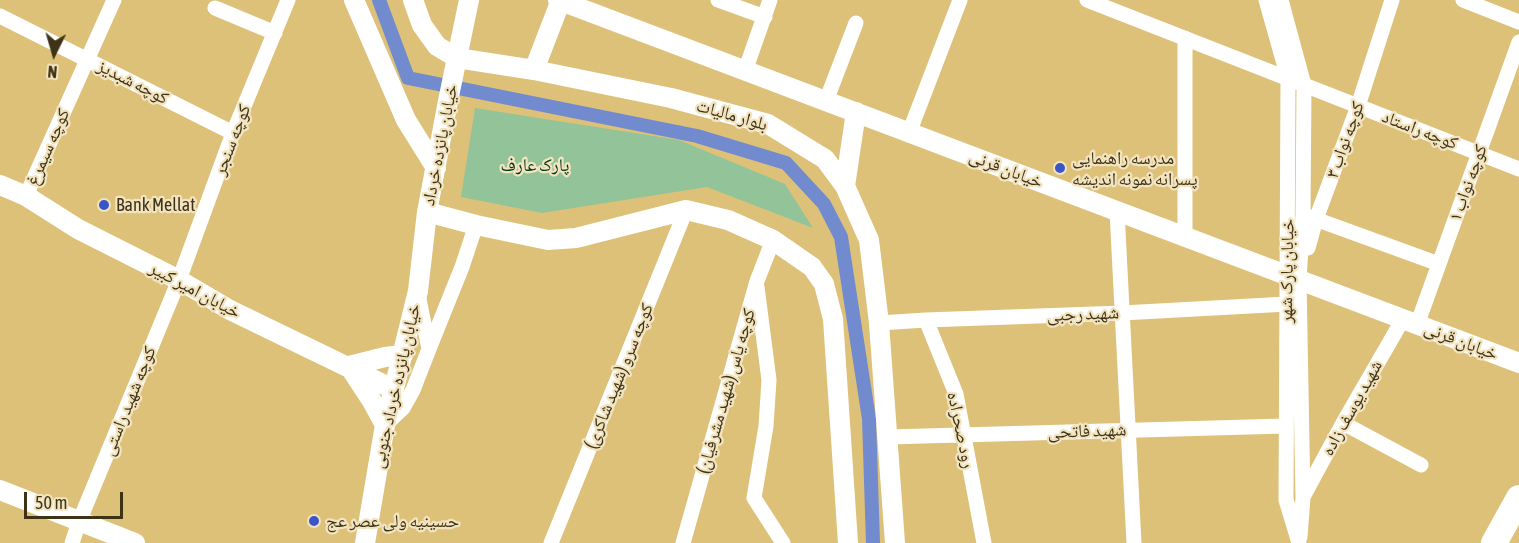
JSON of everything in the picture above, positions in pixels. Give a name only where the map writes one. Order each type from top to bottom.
[{"type":"main road","points":[[1494,543],[1519,498]]},
{"type":"street","name":"کوچه سیمرغ","points":[[26,196],[114,0]]},
{"type":"street","name":"کوچه سنجر","points":[[178,280],[233,133],[288,0]]},
{"type":"street","points":[[354,0],[406,120],[436,168]]},
{"type":"street","name":"بلوار مالیات","points":[[413,0],[422,26],[436,45],[457,60],[534,70],[671,98],[768,124],[825,159],[845,186],[869,240],[879,323],[895,543]]},
{"type":"street","points":[[457,60],[469,0]]},
{"type":"street","points":[[534,70],[560,0]]},
{"type":"street","name":"خیابان قرنی","points":[[560,0],[1519,363]]},
{"type":"street","points":[[718,0],[765,17]]},
{"type":"street","points":[[745,70],[770,0]]},
{"type":"street","points":[[909,133],[960,0]]},
{"type":"street","name":"کوچه راستاد","points":[[1087,0],[1519,169]]},
{"type":"street","name":"خیابان پارک شهر","points":[[1266,0],[1287,78],[1303,498],[1299,543]]},
{"type":"street","name":"خیابان پارک شهر","points":[[1281,0],[1304,85],[1309,217]]},
{"type":"street","name":"کوچه نواب ۳","points":[[1293,278],[1309,217],[1358,106],[1392,0]]},
{"type":"street","points":[[1462,0],[1519,22]]},
{"type":"street","points":[[215,9],[275,33]]},
{"type":"street","name":"کوچه شبدیز","points":[[0,16],[233,133]]},
{"type":"street","points":[[826,101],[856,23]]},
{"type":"street","points":[[1185,38],[1185,237]]},
{"type":"street","name":"کوچه نواب ۱","points":[[1410,322],[1439,264],[1519,42]]},
{"type":"street","name":"خیابان پانزده خرداد","points":[[426,221],[457,60]]},
{"type":"street","points":[[845,186],[856,112]]},
{"type":"street","name":"خیابان امیر کبیر","points":[[0,185],[26,196],[78,229],[178,280],[230,310],[393,389]]},
{"type":"street","points":[[426,221],[476,225],[548,240],[576,238],[686,210],[728,220],[773,240],[812,267],[824,284],[833,319],[848,543]]},
{"type":"street","name":"کوچه سرو (شهید شاکری)","points":[[551,543],[686,210]]},
{"type":"street","points":[[1117,211],[1134,543]]},
{"type":"street","points":[[1309,217],[1439,264]]},
{"type":"street","name":"خیابان پانزده خرداد جنوبی","points":[[365,543],[385,425],[418,291],[426,221]]},
{"type":"street","points":[[403,355],[349,366],[385,425],[403,408],[413,390],[462,267],[476,225]]},
{"type":"street","name":"کوچه یاس (شهید مشرفیان)","points":[[683,543],[757,281],[773,240]]},
{"type":"street","name":"خیابان پارک شهر","points":[[1293,278],[1287,304],[1286,500],[1299,543]]},
{"type":"street","name":"کوچه شهید راستی","points":[[72,543],[178,280]]},
{"type":"street","points":[[757,281],[769,380],[766,426],[754,498],[783,543]]},
{"type":"street","points":[[418,291],[429,348]]},
{"type":"street","name":"شهید رجبی","points":[[879,323],[1287,304]]},
{"type":"street","name":"رود صحراده","points":[[926,320],[956,394],[984,543]]},
{"type":"street","name":"شهید یوسف زاده","points":[[1303,498],[1343,423],[1410,322]]},
{"type":"street","points":[[1343,423],[1421,465]]},
{"type":"street","name":"شهید فاتحی","points":[[888,437],[1285,426]]},
{"type":"street","points":[[0,490],[135,543]]},
{"type":"green space","name":"پارک عارف","points":[[475,108],[679,140],[785,184],[813,228],[707,187],[542,213],[461,197]]},
{"type":"waterway","points":[[379,0],[408,78],[697,136],[786,163],[824,204],[841,237],[869,419],[873,543]]},
{"type":"place","name":"مدرسه راهنمایی پسرانه نمونه اندیشه","points":[[1060,168]]},
{"type":"place","name":"Bank Mellat","points":[[104,205]]},
{"type":"place","name":"حسینیه ولی عصر عج","points":[[314,521]]}]
